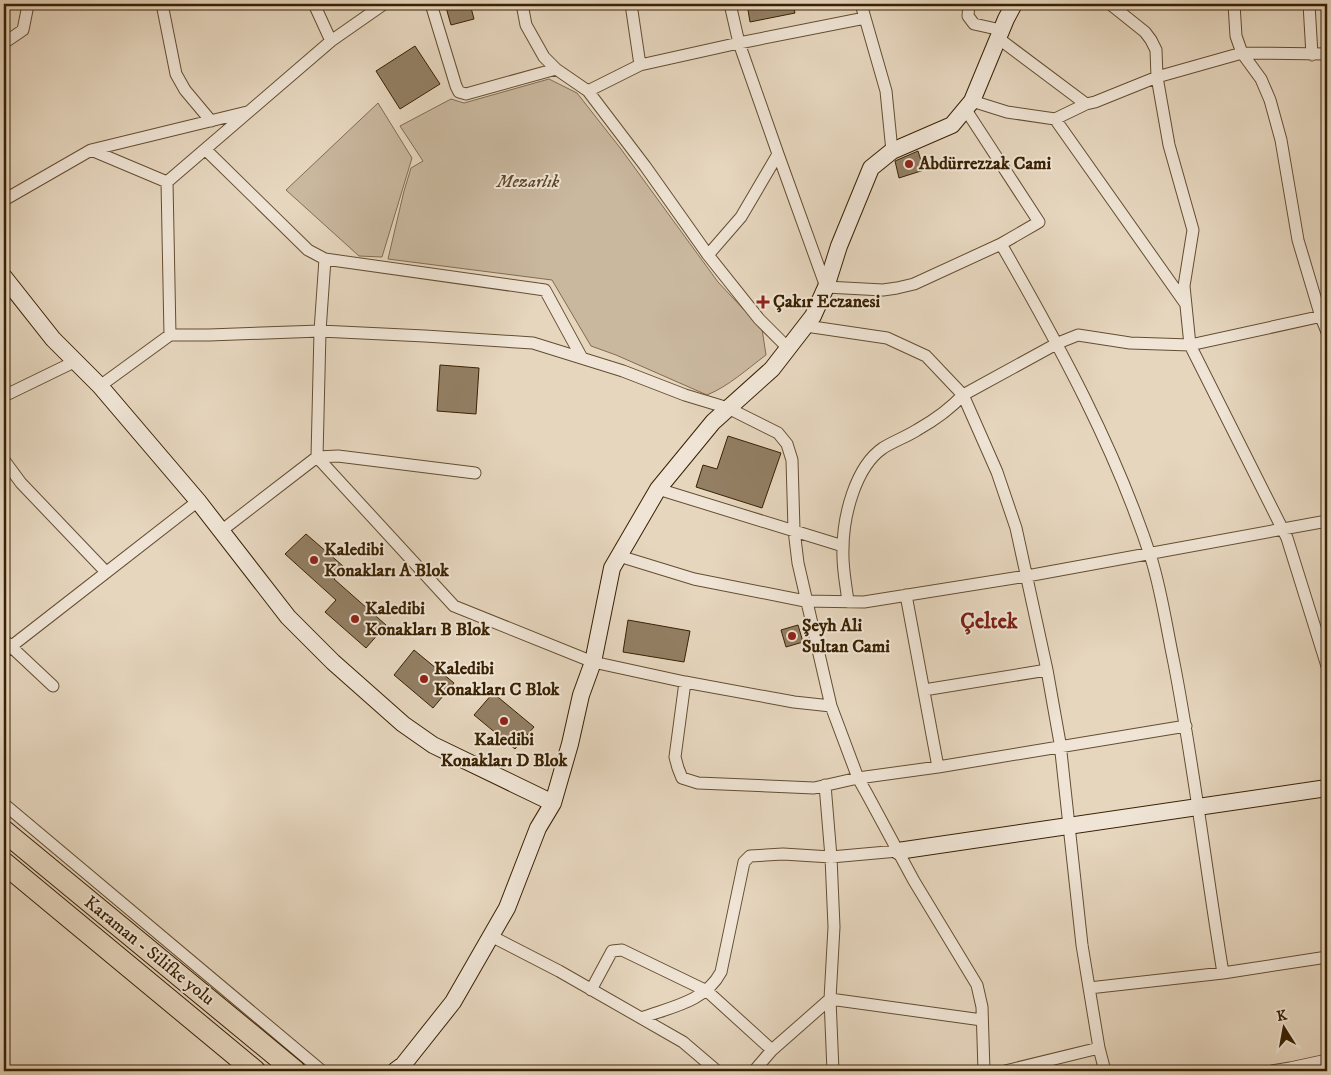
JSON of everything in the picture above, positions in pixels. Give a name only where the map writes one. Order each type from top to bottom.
[{"type":"highway","name":"Karaman - Silifke yolu","points":[[4,831],[295,1071]]},
{"type":"highway","name":"Karaman - Silifke yolu","points":[[4,863],[255,1071]]},
{"type":"street","points":[[4,43],[23,30],[27,10],[26,4]]},
{"type":"street","points":[[162,4],[176,74],[185,90],[211,121]]},
{"type":"street","points":[[314,4],[331,41]]},
{"type":"street","points":[[167,182],[331,41],[384,4]]},
{"type":"street","points":[[431,4],[459,92],[466,94],[556,70]]},
{"type":"street","points":[[522,4],[526,25],[544,57],[556,70],[588,91],[708,255],[760,319],[788,348]]},
{"type":"street","points":[[631,4],[640,66]]},
{"type":"street","points":[[730,4],[739,43],[826,287]]},
{"type":"street","points":[[861,4],[886,91],[892,151]]},
{"type":"street","points":[[969,4],[968,16],[974,24],[1000,34],[1086,104]]},
{"type":"street","points":[[395,1071],[403,1065],[453,1002],[507,908],[538,828],[553,803],[570,744],[581,695],[593,662],[612,568],[658,489],[713,422],[772,369],[813,316],[826,287],[839,246],[871,168],[892,151],[952,125],[969,105],[1014,4]]},
{"type":"street","points":[[1110,4],[1145,32],[1156,50],[1157,77],[1169,145],[1193,230],[1184,286],[1190,345],[1287,538],[1327,666]]},
{"type":"street","points":[[1234,4],[1236,36],[1242,53],[1261,79],[1270,100],[1281,140],[1298,240],[1324,316],[1327,332]]},
{"type":"street","points":[[1309,4],[1312,55]]},
{"type":"street","points":[[588,91],[640,66],[739,43],[865,18]]},
{"type":"street","points":[[969,105],[1056,119],[1086,104],[1157,77],[1242,53],[1327,54]]},
{"type":"street","points":[[826,287],[883,290],[914,284],[1001,244],[1039,222],[969,105]]},
{"type":"street","points":[[4,200],[91,150],[249,112]]},
{"type":"street","points":[[1056,119],[1186,304]]},
{"type":"street","points":[[91,150],[167,182]]},
{"type":"street","points":[[206,150],[308,250],[325,259],[545,290],[582,358]]},
{"type":"street","points":[[708,255],[740,217],[778,154]]},
{"type":"street","points":[[167,182],[170,335]]},
{"type":"street","points":[[1001,244],[1058,343],[1120,474],[1149,554],[1169,638],[1186,726],[1212,910],[1223,973]]},
{"type":"street","points":[[325,259],[320,331],[317,457],[454,606],[593,662],[684,682],[794,702],[831,706]]},
{"type":"street","points":[[4,277],[54,339],[100,386],[198,501],[288,617],[332,662],[402,724],[434,745],[553,803]]},
{"type":"street","points":[[848,602],[842,546],[847,512],[862,470],[882,449],[918,430],[954,404],[963,395],[1058,343],[1078,335],[1130,343],[1190,345],[1324,316]]},
{"type":"street","points":[[806,326],[887,338],[926,356],[963,395],[997,472],[1016,528],[1047,670],[1060,746],[1082,945],[1105,1071]]},
{"type":"street","points":[[100,386],[170,335],[320,331],[533,343],[623,371],[685,395],[728,408],[778,433],[787,444],[792,460],[794,530],[798,563],[805,601],[831,706],[858,778],[914,881],[978,985],[982,1007],[984,1071]]},
{"type":"street","points":[[4,396],[76,361]]},
{"type":"street","points":[[221,531],[317,457],[338,456],[475,473]]},
{"type":"street","points":[[4,460],[21,483],[106,572]]},
{"type":"street","points":[[658,489],[842,546]]},
{"type":"street","points":[[53,686],[6,647],[198,501]]},
{"type":"street","points":[[619,556],[694,579],[805,601],[864,602],[1027,576],[1327,521]]},
{"type":"street","points":[[906,595],[938,767]]},
{"type":"street","points":[[924,690],[1047,670]]},
{"type":"street","points":[[684,682],[676,757],[682,778],[698,783],[814,788],[858,778],[938,767],[1186,726]]},
{"type":"street","points":[[825,785],[834,926],[830,999],[833,1071]]},
{"type":"street","points":[[641,1018],[695,999],[716,983],[721,972],[744,862],[750,856],[831,857],[898,850],[1327,788]]},
{"type":"street","points":[[4,804],[322,1071]]},
{"type":"street","points":[[491,936],[683,1042],[716,1071]]},
{"type":"street","points":[[591,990],[612,951],[622,950],[707,991],[772,1050]]},
{"type":"street","points":[[1089,988],[1223,973],[1327,957]]},
{"type":"street","points":[[754,1071],[772,1050],[830,999],[982,1020]]},
{"type":"street","points":[[1005,1071],[1100,1048]]},
{"type":"street","points":[[1272,1071],[1290,1070],[1327,1060]]},
{"type":"green space","name":"Mezarlık","points":[[549,79],[577,93],[621,149],[718,282],[762,329],[766,355],[715,391],[707,395],[591,346],[552,280],[388,259],[411,168],[423,161],[400,126],[451,99],[464,103]]},
{"type":"green space","points":[[378,103],[412,158],[382,257],[359,256],[286,190]]},
{"type":"building","points":[[445,4],[470,4],[474,19],[451,25]]},
{"type":"building","points":[[747,4],[793,4],[795,13],[750,22]]},
{"type":"building","points":[[415,46],[440,84],[400,109],[376,71]]},
{"type":"building","name":"Abdürrezzak Cami","points":[[918,151],[924,170],[899,178],[895,161]]},
{"type":"building","points":[[440,365],[479,368],[476,414],[437,411]]},
{"type":"building","points":[[728,436],[781,453],[762,508],[696,487],[703,465],[717,469]]},
{"type":"building","points":[[306,534],[343,566],[334,579],[386,625],[366,648],[325,612],[336,600],[285,554]]},
{"type":"building","points":[[628,620],[690,631],[684,662],[623,652]]},
{"type":"building","name":"Şeyh Ali Sultan Cami","points":[[798,625],[803,642],[786,647],[781,630]]},
{"type":"building","name":"Kaledibi Konakları C Blok","points":[[414,650],[454,683],[433,708],[394,675]]},
{"type":"building","name":"Kaledibi Konakları D Blok","points":[[493,693],[534,727],[515,749],[474,715]]},
{"type":"place","name":"Abdürrezzak Cami","points":[[909,164]]},
{"type":"place","name":"Çakır Eczanesi","points":[[763,302]]},
{"type":"place","name":"Kaledibi Konakları A Blok","points":[[314,560]]},
{"type":"place","name":"Kaledibi Konakları B Blok","points":[[355,619]]},
{"type":"place","name":"Şeyh Ali Sultan Cami","points":[[792,636]]},
{"type":"place","name":"Kaledibi Konakları C Blok","points":[[424,679]]},
{"type":"place","name":"Kaledibi Konakları D Blok","points":[[504,721]]},
{"type":"district","name":"Çeltek","points":[[989,621]]}]
